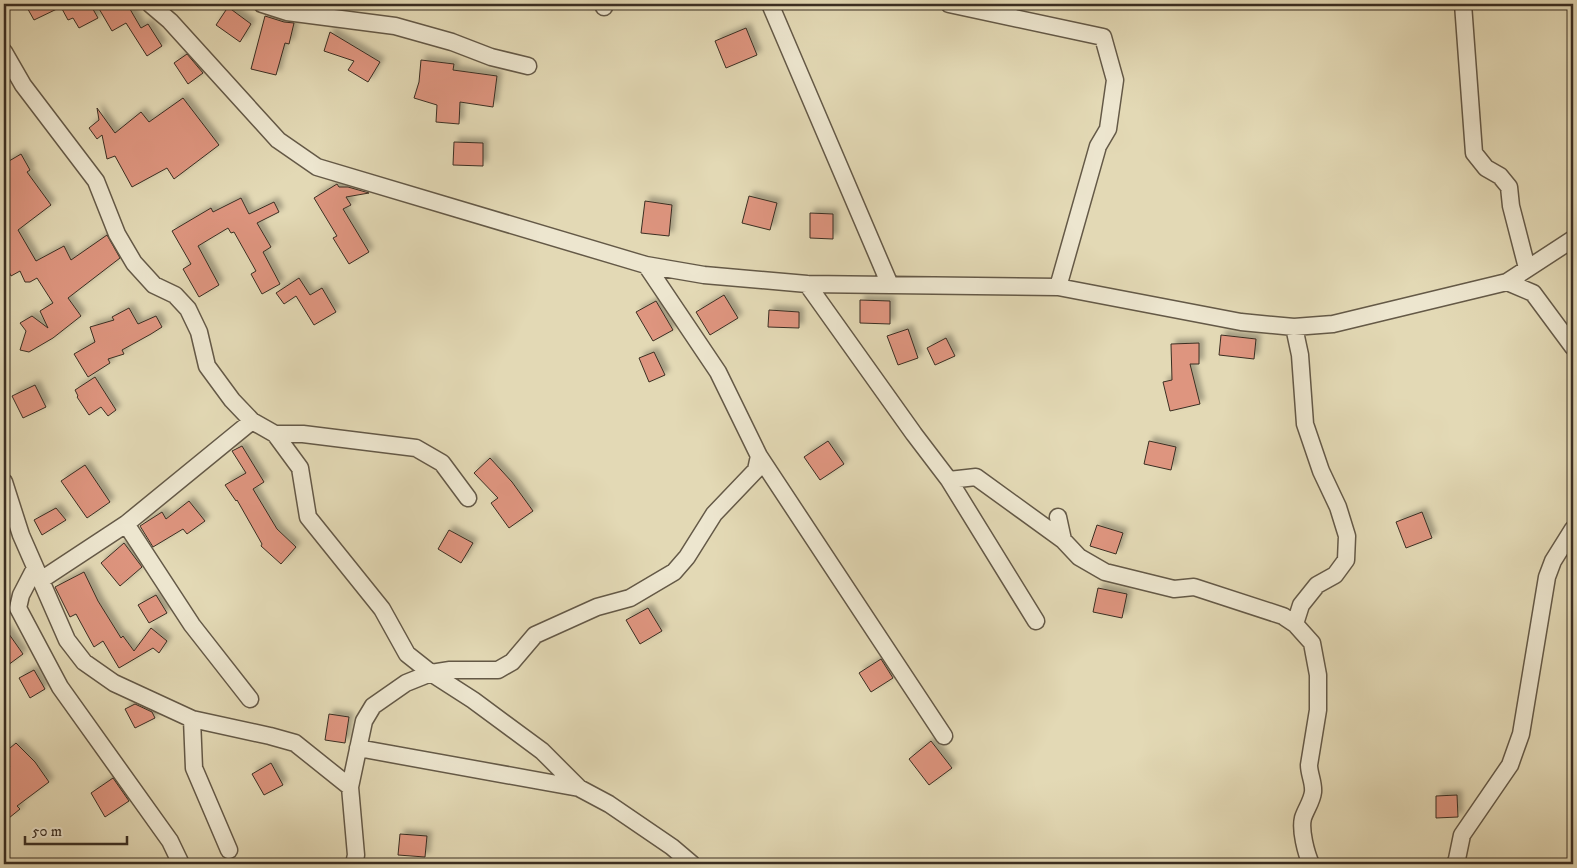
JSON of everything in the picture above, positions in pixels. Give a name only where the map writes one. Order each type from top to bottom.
[{"type":"street","points":[[150,4],[170,21],[278,140],[318,167],[646,265],[704,275],[807,284],[1058,287],[1241,322],[1294,327],[1333,324],[1507,282],[1573,239]]},
{"type":"street","points":[[262,4],[287,12],[395,26],[452,42],[491,57],[528,66]]},
{"type":"street","points":[[770,4],[890,285]]},
{"type":"street","points":[[949,4],[1104,37],[1115,80],[1108,129],[1098,146],[1058,287]]},
{"type":"street","points":[[1464,4],[1474,153],[1486,168],[1500,176],[1509,187],[1511,206],[1527,268]]},
{"type":"street","points":[[4,52],[23,85],[96,181],[117,234],[134,263],[154,285],[175,295],[188,309],[199,332],[207,366],[232,400],[252,421],[275,434],[300,468],[308,517],[382,609],[407,654],[542,751],[578,788],[617,810],[672,847],[692,864]]},
{"type":"street","points":[[646,265],[718,372],[758,456],[944,736]]},
{"type":"street","points":[[1507,282],[1533,293],[1573,347]]},
{"type":"street","points":[[807,284],[949,480],[1036,621]]},
{"type":"street","points":[[1294,327],[1300,355],[1305,424],[1321,471],[1338,507],[1347,536],[1346,560],[1335,575],[1317,585],[1301,605],[1295,624]]},
{"type":"street","points":[[181,864],[170,841],[60,687],[18,608],[21,595],[38,574],[126,524],[252,421]]},
{"type":"street","points":[[275,434],[303,434],[416,448],[442,463],[468,498]]},
{"type":"street","points":[[354,864],[356,855],[350,787],[364,720],[373,706],[406,683],[431,673],[450,670],[498,670],[512,662],[535,635],[597,607],[630,598],[674,572],[687,557],[714,514],[756,470],[758,456]]},
{"type":"street","points":[[949,480],[976,477],[1063,540],[1079,557],[1105,572],[1174,590],[1194,587],[1283,616],[1295,624],[1312,643],[1318,675],[1318,710],[1309,765],[1313,795],[1303,820],[1306,851],[1311,864]]},
{"type":"street","points":[[4,482],[21,535],[67,640],[84,662],[114,683],[192,719],[295,743],[350,787]]},
{"type":"street","points":[[1058,517],[1063,540]]},
{"type":"street","points":[[126,524],[192,625],[250,699]]},
{"type":"street","points":[[1454,864],[1457,859],[1462,835],[1510,765],[1521,734],[1547,577],[1553,561],[1573,529]]},
{"type":"street","points":[[192,719],[194,768],[230,850]]},
{"type":"street","points":[[358,748],[578,788]]},
{"type":"building","points":[[25,4],[90,4],[98,18],[79,28],[73,18],[68,20],[61,7],[34,20]]},
{"type":"building","points":[[105,4],[127,4],[141,28],[148,24],[162,46],[147,56],[126,23],[112,31],[98,7]]},
{"type":"building","points":[[228,7],[251,24],[240,42],[216,25]]},
{"type":"building","points":[[265,16],[294,23],[289,44],[285,43],[276,75],[251,69]]},
{"type":"building","points":[[746,28],[757,55],[726,68],[715,41]]},
{"type":"building","points":[[330,32],[380,62],[368,82],[348,70],[354,61],[324,51]]},
{"type":"building","points":[[187,54],[203,73],[188,84],[174,63]]},
{"type":"building","points":[[421,60],[454,64],[453,70],[497,76],[493,107],[460,102],[459,124],[436,122],[437,105],[414,98],[419,82]]},
{"type":"building","points":[[183,98],[219,145],[174,179],[167,168],[132,187],[115,156],[107,159],[102,135],[97,139],[89,128],[99,120],[97,108],[115,133],[141,112],[149,122]]},
{"type":"building","points":[[454,142],[483,143],[483,166],[453,165]]},
{"type":"building","points":[[21,154],[30,170],[27,172],[51,205],[18,230],[36,261],[64,246],[71,260],[107,235],[120,258],[68,298],[81,316],[53,338],[29,352],[20,350],[26,331],[20,323],[32,316],[48,328],[40,311],[53,303],[37,278],[30,282],[25,282],[20,271],[11,276],[4,261],[4,164]]},
{"type":"building","points":[[337,184],[339,187],[348,187],[369,193],[346,197],[351,205],[343,209],[369,252],[349,264],[333,238],[337,236],[314,198]]},
{"type":"building","points":[[749,196],[777,203],[770,230],[742,223]]},
{"type":"building","points":[[241,198],[249,214],[274,202],[279,212],[257,223],[271,247],[263,252],[280,284],[262,294],[251,274],[256,271],[234,232],[231,233],[228,228],[198,246],[219,285],[199,297],[183,269],[191,264],[172,231],[211,208],[213,212]]},
{"type":"building","points":[[645,201],[672,205],[669,236],[641,233]]},
{"type":"building","points":[[810,213],[833,214],[833,239],[810,238]]},
{"type":"building","points":[[299,278],[310,295],[322,288],[336,312],[314,325],[296,296],[284,304],[276,293]]},
{"type":"building","points":[[724,295],[738,318],[710,335],[696,312]]},
{"type":"building","points":[[860,300],[890,301],[890,324],[860,323]]},
{"type":"building","points":[[656,301],[673,330],[653,341],[636,312]]},
{"type":"building","points":[[129,308],[138,324],[156,316],[162,327],[122,350],[124,354],[108,359],[110,363],[88,377],[74,354],[95,342],[90,327],[114,320],[112,317]]},
{"type":"building","points":[[769,310],[799,312],[799,328],[768,327]]},
{"type":"building","points":[[908,329],[918,358],[898,365],[887,336]]},
{"type":"building","points":[[1221,335],[1256,339],[1254,359],[1219,355]]},
{"type":"building","points":[[946,338],[955,356],[935,365],[927,348]]},
{"type":"building","points":[[1199,343],[1199,364],[1190,364],[1200,404],[1170,411],[1163,382],[1172,380],[1171,344]]},
{"type":"building","points":[[654,352],[665,375],[649,382],[639,358]]},
{"type":"building","points":[[95,377],[116,410],[108,416],[101,407],[89,415],[77,397],[75,390]]},
{"type":"building","points":[[35,385],[46,407],[23,418],[12,396]]},
{"type":"building","points":[[828,441],[844,464],[820,480],[804,457]]},
{"type":"building","points":[[1149,441],[1176,447],[1171,470],[1144,464]]},
{"type":"building","points":[[242,446],[264,482],[253,489],[277,529],[296,547],[281,564],[261,546],[262,544],[237,500],[225,485],[246,473],[232,451]]},
{"type":"building","points":[[490,458],[512,482],[533,511],[509,528],[491,503],[498,498],[474,473]]},
{"type":"building","points":[[85,465],[110,502],[87,518],[61,481]]},
{"type":"building","points":[[189,501],[205,521],[187,534],[183,529],[153,547],[140,526],[162,512],[166,519]]},
{"type":"building","points":[[56,508],[66,520],[42,535],[34,520]]},
{"type":"building","points":[[1422,512],[1432,538],[1406,548],[1396,522]]},
{"type":"building","points":[[1097,525],[1123,533],[1116,554],[1090,546]]},
{"type":"building","points":[[449,530],[473,543],[461,563],[438,549]]},
{"type":"building","points":[[124,543],[142,567],[120,586],[101,563]]},
{"type":"building","points":[[84,572],[98,601],[121,638],[123,636],[134,651],[151,628],[167,641],[159,653],[153,648],[119,668],[103,641],[94,647],[76,614],[70,617],[55,587]]},
{"type":"building","points":[[1098,588],[1127,594],[1122,618],[1093,612]]},
{"type":"building","points":[[156,595],[167,613],[149,623],[138,605]]},
{"type":"building","points":[[648,608],[662,631],[640,644],[626,620]]},
{"type":"building","points":[[4,627],[23,654],[4,668]]},
{"type":"building","points":[[881,659],[893,678],[871,692],[859,673]]},
{"type":"building","points":[[34,670],[45,689],[30,698],[19,678]]},
{"type":"building","points":[[135,704],[152,712],[155,718],[135,728],[125,709]]},
{"type":"building","points":[[329,714],[349,717],[345,743],[325,740]]},
{"type":"building","points":[[931,741],[952,768],[929,785],[909,759]]},
{"type":"building","points":[[16,743],[35,762],[49,782],[17,806],[20,809],[9,818],[4,811],[4,773],[10,767],[4,760],[4,753]]},
{"type":"building","points":[[271,763],[283,785],[264,795],[252,774]]},
{"type":"building","points":[[113,778],[129,801],[105,817],[91,793]]},
{"type":"building","points":[[1457,795],[1458,817],[1436,818],[1436,796]]},
{"type":"building","points":[[400,834],[427,836],[425,857],[398,855]]}]
